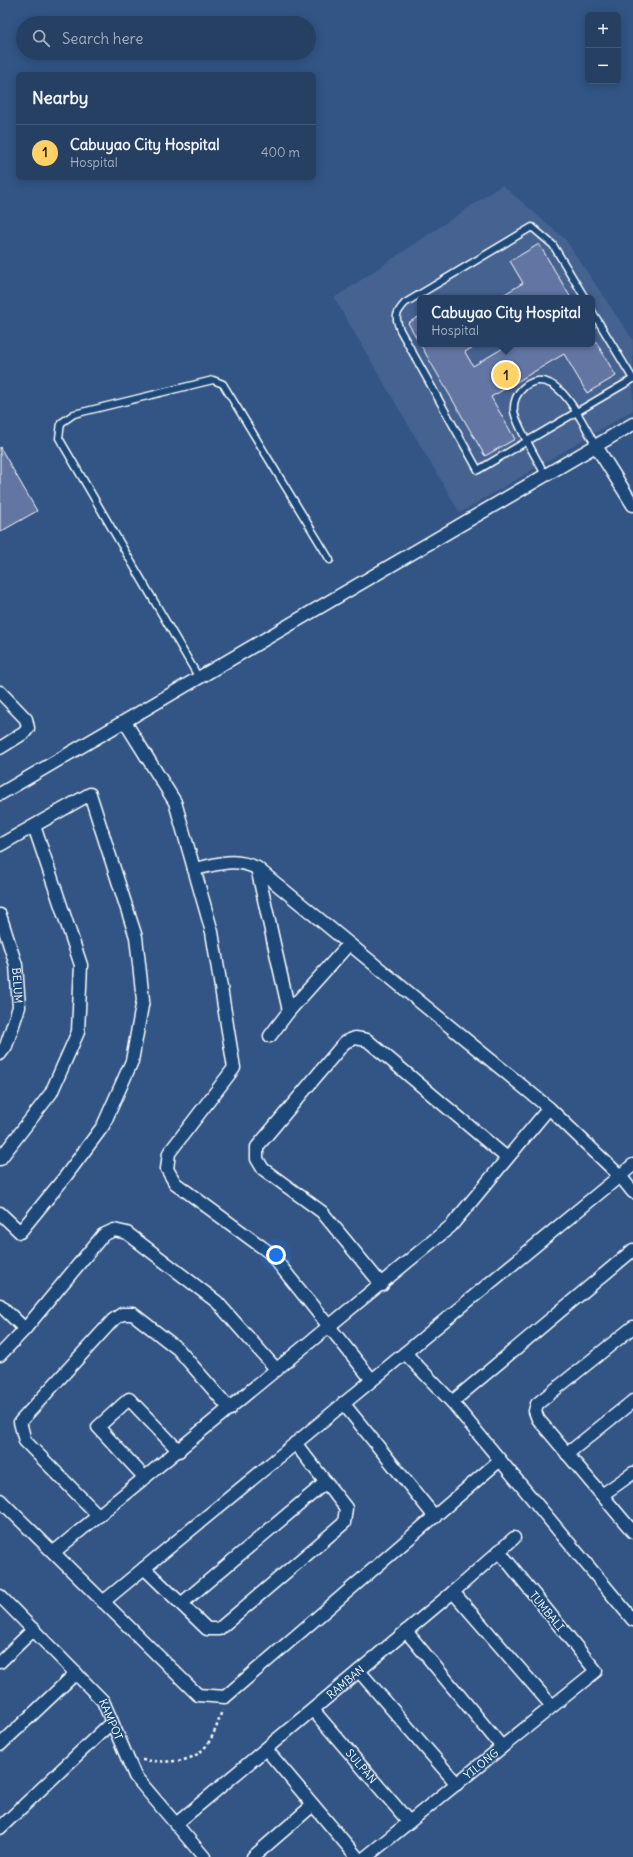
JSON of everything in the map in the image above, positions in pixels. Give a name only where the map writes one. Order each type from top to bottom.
[{"type":"street","points":[[0,794],[633,424]]},
{"type":"street","points":[[596,446],[633,505]]},
{"type":"street","points":[[0,692],[26,719],[28,728],[24,733],[0,748]]},
{"type":"street","points":[[125,722],[175,802],[212,932],[234,1068],[169,1153],[167,1169],[175,1183],[270,1254],[372,1380]]},
{"type":"street","points":[[0,845],[90,794],[136,937],[143,1000],[132,1061],[102,1126],[65,1177],[20,1232],[0,1213]]},
{"type":"street","points":[[0,1159],[51,1092],[78,1032],[81,964],[34,826]]},
{"type":"street","points":[[194,869],[233,861],[244,862],[258,868],[549,1108],[620,1176],[633,1192]]},
{"type":"street","points":[[258,868],[290,1011]]},
{"type":"street","name":"BELUM","points":[[0,915],[16,965],[19,1007],[6,1046],[0,1054]]},
{"type":"street","points":[[270,1036],[349,944]]},
{"type":"street","points":[[382,1285],[322,1212],[263,1169],[257,1159],[257,1147],[345,1042],[355,1038],[367,1040],[507,1158]]},
{"type":"street","points":[[54,1552],[382,1285],[451,1226],[549,1108]]},
{"type":"street","points":[[103,1602],[633,1165]]},
{"type":"street","points":[[0,1355],[25,1329],[103,1235],[114,1230],[127,1232],[217,1302],[277,1370]]},
{"type":"street","points":[[452,1402],[633,1250]]},
{"type":"street","points":[[0,1305],[25,1329]]},
{"type":"street","points":[[99,1516],[25,1441],[20,1422],[113,1320],[122,1314],[133,1314],[178,1349],[230,1409]]},
{"type":"street","points":[[633,1327],[537,1404],[535,1411],[538,1419],[633,1532]]},
{"type":"street","points":[[405,1353],[452,1402],[633,1620]]},
{"type":"street","points":[[146,1478],[98,1427],[129,1399],[178,1451]]},
{"type":"street","points":[[567,1454],[633,1401]]},
{"type":"street","points":[[343,1404],[435,1517]]},
{"type":"street","points":[[144,1568],[207,1630],[219,1630],[344,1523],[346,1508],[295,1444]]},
{"type":"street","points":[[0,1500],[198,1695],[225,1698],[500,1460]]},
{"type":"street","points":[[602,1495],[633,1473]]},
{"type":"street","points":[[181,1604],[326,1482]]},
{"type":"street","name":"RAMBAN","points":[[176,1824],[453,1592],[498,1550],[514,1538]]},
{"type":"street","name":"TUMBALI","points":[[498,1550],[596,1671]]},
{"type":"street","points":[[453,1592],[552,1706]]},
{"type":"street","name":"KAMPOT","points":[[0,1596],[103,1701],[135,1776],[204,1857]]},
{"type":"street","points":[[0,1662],[34,1629]]},
{"type":"street","points":[[406,1631],[502,1747]]},
{"type":"street","points":[[359,1671],[457,1784]]},
{"type":"street","name":"YILONG","points":[[366,1857],[596,1671]]},
{"type":"street","points":[[0,1744],[76,1673]]},
{"type":"street","name":"SULPAN","points":[[312,1710],[409,1822]]},
{"type":"street","points":[[0,1828],[112,1722]]},
{"type":"street","points":[[266,1749],[358,1857]]},
{"type":"street","points":[[253,1857],[313,1805]]},
{"type":"lane","points":[[418,295],[532,226],[553,245],[582,295]]},
{"type":"lane","points":[[417,296],[405,303],[399,309],[396,317],[400,330],[478,470],[633,379],[595,316]]},
{"type":"lane","points":[[199,678],[59,438],[61,423],[74,414],[213,380],[223,384],[330,560]]},
{"type":"lane","points":[[545,475],[517,420],[514,404],[517,396],[528,384],[544,381],[559,387],[596,446]]},
{"type":"path","points":[[128,1758],[163,1762],[186,1760],[205,1749],[216,1731],[225,1698]]},
{"type":"shaded area","points":[[502,185],[565,239],[633,340],[633,410],[460,513],[334,298]]},
{"type":"building","points":[[539,244],[569,295],[503,295],[523,283],[510,261]]},
{"type":"building","points":[[417,318],[417,339],[408,323]]},
{"type":"building","points":[[595,340],[616,376],[587,393],[564,354],[491,397],[515,439],[485,456],[422,347],[473,347],[465,352],[473,366],[505,347],[595,347]]},
{"type":"building","points":[[0,447],[37,511],[0,532]]},
{"type":"place","name":"Cabuyao City Hospital","points":[[506,375]]}]
